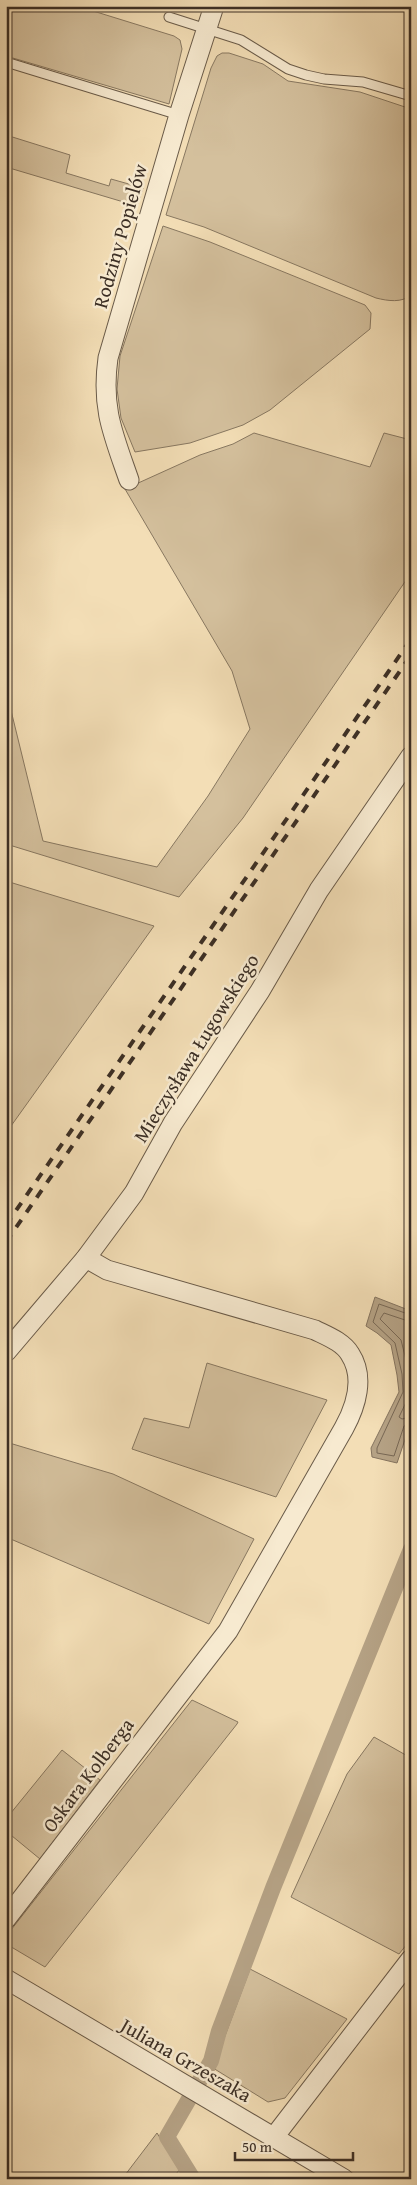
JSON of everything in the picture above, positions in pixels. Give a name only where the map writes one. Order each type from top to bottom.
[{"type":"street","name":"Rodziny Popielów","points":[[129,480],[107,415],[107,366],[179,115],[214,6]]},
{"type":"street","name":"Mieczysława Ługowskiego","points":[[6,1352],[86,1258],[134,1193],[173,1123],[260,990],[320,890],[411,756]]},
{"type":"street","name":"Oskara Kolberga","points":[[6,1919],[228,1631],[351,1414],[357,1391],[356,1367],[350,1353],[337,1341],[315,1330],[107,1270],[86,1258]]},
{"type":"street","points":[[274,2137],[411,1959]]},
{"type":"street","name":"Juliana Grzeszaka","points":[[6,1979],[344,2179]]},
{"type":"lane","points":[[169,17],[241,40],[288,69],[306,75],[324,79],[362,82],[411,96]]},
{"type":"lane","points":[[6,62],[179,115]]},
{"type":"shaded area","points":[[6,6],[77,6],[174,36],[180,40],[182,49],[169,104],[6,56]]},
{"type":"shaded area","points":[[222,53],[229,53],[263,64],[288,81],[360,92],[411,109],[411,295],[399,300],[376,298],[204,227],[166,215],[211,68],[217,56]]},
{"type":"shaded area","points":[[6,135],[70,155],[66,173],[109,186],[111,179],[143,188],[137,206],[6,167]]},
{"type":"shaded area","points":[[163,226],[210,242],[365,305],[371,313],[370,329],[270,410],[243,425],[190,443],[135,452],[121,418],[117,389],[120,356]]},
{"type":"shaded area","points":[[254,433],[370,467],[384,433],[411,440],[411,573],[243,818],[179,897],[6,844],[6,690],[43,841],[157,867],[208,796],[250,729],[232,671],[125,489],[200,455],[233,444]]},
{"type":"shaded area","points":[[6,881],[154,926],[6,1133]]},
{"type":"shaded area","points":[[207,1363],[327,1400],[276,1497],[132,1449],[144,1418],[189,1428]]},
{"type":"shaded area","points":[[6,1442],[113,1474],[254,1539],[209,1624],[6,1537]]},
{"type":"shaded area","points":[[192,1700],[238,1722],[237,1724],[45,1967],[8,1945],[7,1935]]},
{"type":"shaded area","points":[[374,1737],[411,1758],[411,1939],[399,1954],[291,1897],[347,1774]]},
{"type":"shaded area","points":[[62,1750],[100,1780],[40,1859],[6,1831],[6,1819]]},
{"type":"shaded area","points":[[250,1969],[347,2019],[285,2098],[268,2102],[213,2068]]},
{"type":"shaded area","points":[[157,2133],[180,2169],[172,2179],[122,2179]]},
{"type":"water","points":[[375,1297],[411,1311],[411,1422],[397,1463],[372,1457],[371,1448],[399,1392],[391,1345],[366,1326]]},
{"type":"waterway","points":[[193,2179],[167,2137],[211,2061],[219,2031],[273,1888],[411,1549]]},
{"type":"railway","points":[[6,1225],[411,639]]},
{"type":"railway","points":[[6,1242],[411,655]]}]
